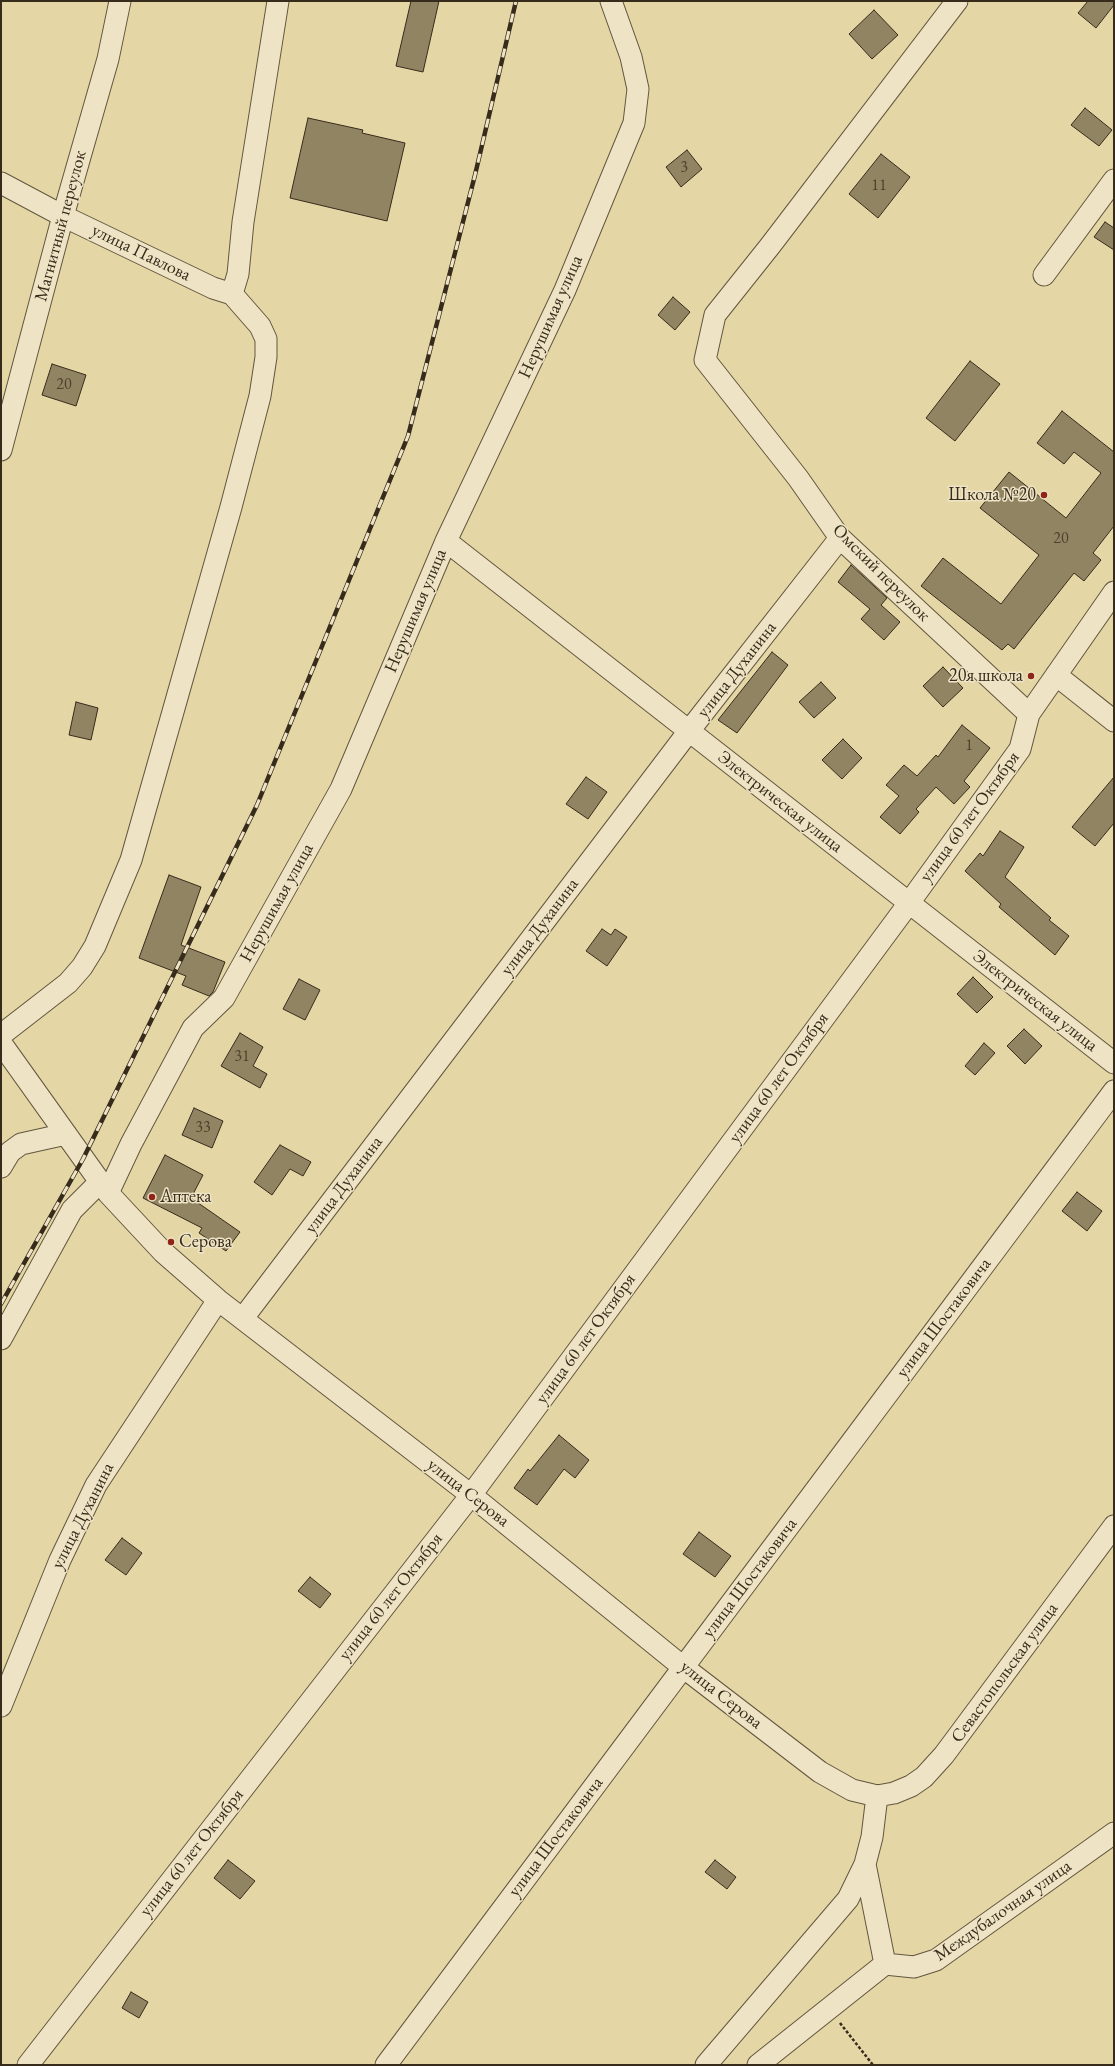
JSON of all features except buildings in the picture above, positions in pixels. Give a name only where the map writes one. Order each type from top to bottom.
[{"type":"street","name":"Магнитный переулок","points":[[1,450],[63,216],[108,59],[120,1]]},
{"type":"street","points":[[1,1035],[68,983],[82,967],[96,946],[128,867],[231,507],[260,396],[266,357],[266,339],[260,326],[232,294],[238,274],[243,222],[278,1]]},
{"type":"street","name":"Нерушимая улица","points":[[1,1339],[72,1210],[104,1188],[131,1144],[194,1028],[224,998],[341,789],[446,541],[565,290],[634,123],[638,89],[631,57],[612,8],[611,1]]},
{"type":"street","name":"Омский переулок","points":[[957,1],[770,246],[715,315],[705,360],[798,478],[840,538],[1029,714]]},
{"type":"street","points":[[1044,275],[1114,180]]},
{"type":"street","name":"улица Павлова","points":[[1,183],[63,216],[212,288],[232,294]]},
{"type":"street","name":"улица Духанина","points":[[243,1318],[689,731],[840,538]]},
{"type":"street","name":"Электрическая улица","points":[[446,541],[1114,1063]]},
{"type":"street","name":"улица 60 лет Октября","points":[[28,2065],[471,1495],[909,902],[1020,749],[1029,714],[1114,592]]},
{"type":"street","points":[[1056,676],[1114,721]]},
{"type":"street","name":"улица Серова","points":[[1,1043],[104,1188],[163,1252],[218,1300],[471,1495],[683,1667],[820,1772],[852,1790],[877,1796]]},
{"type":"street","name":"улица Шостаковича","points":[[386,2065],[1114,1091]]},
{"type":"street","points":[[1,1167],[10,1152],[21,1144],[66,1134]]},
{"type":"street","name":"улица Духанина","points":[[1,1706],[60,1560],[96,1484],[218,1300]]},
{"type":"street","name":"Севастопольская улица","points":[[877,1796],[894,1793],[911,1786],[924,1777],[944,1756],[1114,1526]]},
{"type":"street","points":[[706,2065],[848,1899],[865,1864],[872,1837],[877,1796]]},
{"type":"street","name":"Междубалочная улица","points":[[885,1964],[914,1967],[936,1960],[1114,1833]]},
{"type":"street","points":[[758,2065],[885,1964],[865,1864]]},
{"type":"path","points":[[829,2009],[873,2065]]},
{"type":"railway","points":[[1,1304],[83,1159],[257,805],[408,436],[475,175],[516,1]]},
{"type":"place","name":"Школа №20","points":[[1044,495]]},
{"type":"place","name":"20я школа","points":[[1031,676]]},
{"type":"place","name":"Аптека","points":[[152,1197]]},
{"type":"place","name":"Серова","points":[[171,1242]]}]
